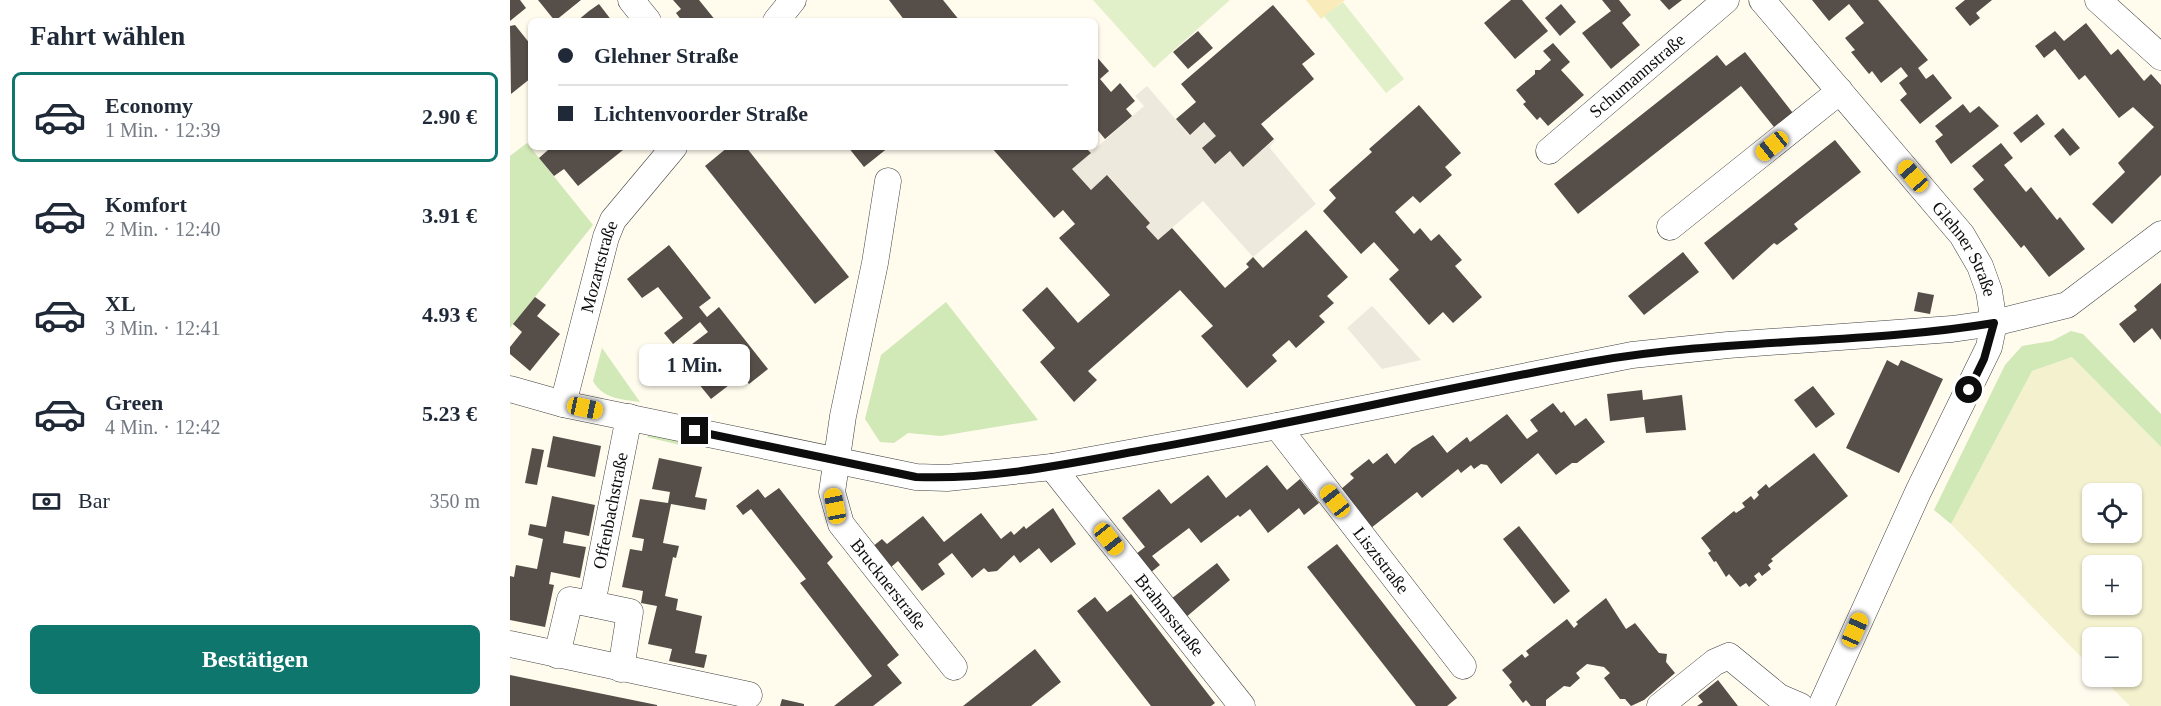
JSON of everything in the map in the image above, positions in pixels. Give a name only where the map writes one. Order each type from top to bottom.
[{"type":"street","points":[[631,0],[646,18]]},
{"type":"street","points":[[778,18],[793,0]]},
{"type":"street","name":"Schumannstraße","points":[[1549,151],[1725,0]]},
{"type":"street","name":"Glehner Straße","points":[[1762,0],[1962,235],[1983,275],[1994,323],[1980,370],[1918,492],[1821,706]]},
{"type":"street","points":[[2098,0],[2161,57]]},
{"type":"street","points":[[1671,227],[1840,91]]},
{"type":"street","name":"Mozartstraße","points":[[564,404],[606,237],[613,220],[671,150]]},
{"type":"street","points":[[836,460],[876,263],[888,181]]},
{"type":"street","points":[[510,389],[564,404],[916,477],[947,478],[1052,467],[1277,426],[1632,355],[1728,345],[1952,329],[1994,323],[2067,305],[2161,234]]},
{"type":"street","name":"Offenbachstraße","points":[[592,604],[629,417]]},
{"type":"street","name":"Lisztstraße","points":[[1277,426],[1464,666]]},
{"type":"street","name":"Brucknerstraße","points":[[836,460],[832,492],[841,524],[954,667]]},
{"type":"street","name":"Brahmsstraße","points":[[1052,467],[1242,706]]},
{"type":"street","points":[[557,654],[570,600],[630,612],[621,669]]},
{"type":"street","points":[[510,644],[749,694]]},
{"type":"street","points":[[1660,706],[1715,662],[1729,656],[1779,697],[1800,706]]},
{"type":"shaded area","points":[[1147,86],[1189,135],[1204,122],[1243,166],[1277,138],[1269,147],[1316,204],[1253,257],[1203,201],[1158,240],[1146,227],[1150,223],[1108,175],[1091,190],[1072,169],[1094,150],[1098,150],[1098,146],[1144,106],[1135,96]]},
{"type":"shaded area","points":[[1372,306],[1421,360],[1382,369],[1347,328]]},
{"type":"shaded area","points":[[2072,357],[2161,447],[2161,706],[2130,706],[2111,687],[2142,687],[2142,627],[2082,627],[2082,658],[1951,524],[2032,371]]},
{"type":"green space","points":[[1093,0],[1230,0],[1154,68]]},
{"type":"green space","points":[[1343,2],[1404,79],[1386,93],[1324,16]]},
{"type":"green space","points":[[527,143],[528,150],[533,150],[593,225],[510,328],[510,156]]},
{"type":"green space","points":[[946,302],[1038,420],[941,436],[908,433],[894,443],[880,442],[865,419],[881,355]]},
{"type":"green space","points":[[2071,331],[2083,334],[2161,414],[2161,447],[2072,357],[2032,371],[1951,524],[1934,510],[2005,365],[2022,346],[2052,341]]},
{"type":"green space","points":[[602,348],[640,402],[607,395],[597,387],[593,381]]},
{"type":"green space","points":[[651,431],[690,435],[688,447],[647,437]]},
{"type":"sand","points":[[1306,0],[1345,0],[1321,19]]},
{"type":"building","points":[[510,0],[520,0],[526,8],[510,21]]},
{"type":"building","points":[[538,0],[581,0],[559,18],[553,18]]},
{"type":"building","points":[[673,0],[699,0],[714,18],[680,18],[676,13],[681,9]]},
{"type":"building","points":[[889,0],[943,0],[958,18],[903,18]]},
{"type":"building","points":[[1511,0],[1522,0],[1548,31],[1515,59],[1484,23]]},
{"type":"building","points":[[1602,0],[1619,0],[1631,15],[1622,23],[1640,45],[1611,69],[1582,33],[1611,11]]},
{"type":"building","points":[[1660,0],[1682,0],[1669,10]]},
{"type":"building","points":[[1812,0],[1878,0],[1928,60],[1918,68],[1926,79],[1933,74],[1952,98],[1920,124],[1900,100],[1907,94],[1899,83],[1908,76],[1901,67],[1881,83],[1872,71],[1869,74],[1851,52],[1855,50],[1845,38],[1864,23],[1849,4],[1829,21]]},
{"type":"building","points":[[1965,0],[1992,0],[1976,13],[1980,18],[1970,26],[1955,8]]},
{"type":"building","points":[[599,4],[610,18],[581,18]]},
{"type":"building","points":[[1561,4],[1576,22],[1560,36],[1545,18]]},
{"type":"building","points":[[1273,5],[1315,54],[1302,64],[1314,79],[1261,124],[1274,139],[1243,167],[1230,151],[1215,164],[1202,148],[1216,136],[1204,122],[1190,135],[1176,119],[1196,102],[1181,84]]},
{"type":"building","points":[[2086,23],[2111,55],[2118,49],[2144,81],[2151,74],[2161,85],[2161,175],[2112,224],[2092,204],[2125,172],[2118,163],[2154,127],[2133,107],[2119,118],[2085,75],[2079,80],[2055,49],[2044,58],[2035,46],[2055,31],[2064,41]]},
{"type":"building","points":[[515,25],[528,41],[528,80],[511,94],[510,26]]},
{"type":"building","points":[[1198,31],[1213,48],[1188,69],[1173,52]]},
{"type":"building","points":[[1553,43],[1570,62],[1561,70],[1584,95],[1548,126],[1540,117],[1537,120],[1523,104],[1526,102],[1516,90],[1535,74],[1535,70],[1540,70],[1551,60],[1543,51]]},
{"type":"building","points":[[1745,52],[1796,117],[1778,132],[1741,86],[1578,214],[1554,184],[1717,55],[1726,66]]},
{"type":"building","points":[[1098,58],[1109,71],[1100,79],[1111,92],[1120,83],[1135,101],[1126,109],[1132,116],[1105,139],[1098,131]]},
{"type":"building","points":[[1963,104],[1970,113],[1979,106],[1999,126],[1951,164],[1935,141],[1943,135],[1935,126]]},
{"type":"building","points":[[1419,105],[1461,153],[1445,167],[1452,175],[1420,203],[1413,196],[1395,212],[1414,234],[1420,228],[1431,241],[1439,234],[1462,260],[1455,266],[1482,297],[1453,323],[1443,312],[1429,325],[1389,279],[1399,270],[1374,242],[1361,254],[1323,211],[1336,198],[1329,190],[1372,152],[1369,149]]},
{"type":"building","points":[[2037,114],[2045,124],[2021,143],[2013,133]]},
{"type":"building","points":[[2063,128],[2080,148],[2070,156],[2054,136]]},
{"type":"building","points":[[1835,140],[1861,172],[1794,224],[1798,229],[1777,245],[1774,243],[1733,280],[1704,243]]},
{"type":"building","points":[[2001,143],[2013,158],[2004,165],[2026,192],[2031,187],[2057,220],[2060,217],[2085,249],[2049,277],[2024,245],[2021,248],[1973,189],[1984,180],[1972,166]]},
{"type":"building","points":[[548,150],[623,150],[578,186],[564,169],[554,176],[539,158]]},
{"type":"building","points":[[724,150],[748,150],[849,277],[815,304],[705,166]]},
{"type":"building","points":[[850,150],[885,150],[864,167]]},
{"type":"building","points":[[994,150],[1088,150],[1091,153],[1072,169],[1091,190],[1107,175],[1150,223],[1146,227],[1158,240],[1172,228],[1225,288],[1249,267],[1246,264],[1253,257],[1263,268],[1306,230],[1348,277],[1327,296],[1334,303],[1319,316],[1325,322],[1296,348],[1289,340],[1272,355],[1277,361],[1247,388],[1201,336],[1213,326],[1180,290],[1088,371],[1097,380],[1074,402],[1040,362],[1055,348],[1022,310],[1047,287],[1078,323],[1110,295],[1059,238],[1075,224],[1063,210],[1054,218]]},
{"type":"building","points":[[669,245],[711,298],[699,307],[707,317],[719,307],[768,369],[749,384],[742,375],[711,399],[694,378],[700,373],[683,351],[708,332],[700,322],[673,344],[664,333],[683,318],[658,287],[642,298],[627,279]]},
{"type":"building","points":[[1683,252],[1699,272],[1644,315],[1628,296]]},
{"type":"building","points":[[2161,283],[2161,340],[2152,328],[2134,343],[2119,324],[2137,310],[2134,306]]},
{"type":"building","points":[[1918,292],[1934,295],[1930,314],[1914,311]]},
{"type":"building","points":[[535,297],[546,305],[537,316],[560,334],[530,371],[510,354],[510,347],[522,332],[513,324]]},
{"type":"building","points":[[1887,360],[1898,366],[1901,360],[1943,379],[1899,473],[1846,448]]},
{"type":"building","points":[[1813,386],[1835,414],[1816,428],[1794,400]]},
{"type":"building","points":[[1642,390],[1643,400],[1682,395],[1686,430],[1646,433],[1644,417],[1610,421],[1607,394]]},
{"type":"building","points":[[1553,403],[1561,413],[1564,411],[1575,426],[1586,418],[1605,442],[1556,475],[1538,453],[1501,484],[1487,465],[1481,464],[1474,469],[1471,465],[1461,473],[1458,469],[1422,498],[1417,492],[1371,528],[1340,490],[1354,478],[1350,474],[1369,459],[1373,464],[1387,453],[1395,464],[1412,448],[1433,435],[1447,453],[1467,437],[1470,442],[1507,414],[1527,439],[1538,431],[1530,420]]},
{"type":"building","points":[[553,436],[601,446],[595,477],[547,467]]},
{"type":"building","points":[[532,448],[544,450],[537,485],[525,483]]},
{"type":"building","points":[[1814,453],[1848,496],[1771,559],[1773,561],[1768,565],[1771,569],[1762,576],[1759,572],[1754,576],[1757,580],[1749,587],[1746,583],[1740,587],[1729,574],[1726,577],[1716,561],[1714,562],[1708,553],[1711,551],[1701,538],[1734,511],[1736,513],[1745,507],[1742,503],[1751,496],[1754,500],[1759,495],[1757,492],[1766,484],[1769,488]]},
{"type":"building","points":[[659,458],[702,467],[695,497],[707,499],[705,510],[671,504],[663,543],[679,546],[676,558],[673,557],[665,596],[678,599],[676,610],[702,616],[695,653],[707,655],[704,668],[669,661],[672,649],[648,644],[657,606],[641,603],[643,591],[622,587],[630,549],[642,551],[644,539],[632,537],[640,499],[668,503],[670,492],[652,489]]},
{"type":"building","points":[[1267,465],[1287,490],[1300,479],[1319,503],[1304,515],[1299,508],[1268,533],[1250,509],[1240,517],[1238,515],[1201,543],[1189,528],[1152,556],[1160,565],[1150,573],[1136,554],[1145,547],[1122,518],[1159,489],[1171,504],[1208,475],[1226,498]]},
{"type":"building","points":[[779,488],[833,557],[827,563],[899,655],[887,665],[902,683],[873,706],[834,706],[872,676],[800,583],[806,579],[751,509],[743,515],[736,506],[758,489],[765,498]]},
{"type":"building","points":[[552,496],[595,505],[589,536],[565,531],[563,543],[586,547],[580,578],[551,572],[549,584],[554,585],[545,627],[510,620],[510,576],[514,577],[516,565],[537,569],[543,539],[528,535],[530,524],[546,527]]},
{"type":"building","points":[[1053,508],[1076,544],[1051,563],[1039,548],[1020,563],[1014,555],[997,571],[988,572],[984,568],[972,578],[952,553],[938,564],[945,574],[922,591],[898,561],[889,569],[872,547],[882,539],[887,544],[923,516],[944,542],[981,513],[1001,539],[1011,531],[1014,535],[1024,526],[1026,529]]},
{"type":"building","points":[[1519,526],[1570,591],[1554,604],[1503,539]]},
{"type":"building","points":[[1337,544],[1457,698],[1447,706],[1416,706],[1307,567]]},
{"type":"building","points":[[1217,563],[1230,580],[1185,618],[1171,599]]},
{"type":"building","points":[[1131,594],[1215,703],[1211,706],[1151,706],[1077,611],[1095,597],[1107,612]]},
{"type":"building","points":[[1606,598],[1626,629],[1635,623],[1659,653],[1667,654],[1666,662],[1675,673],[1644,700],[1631,706],[1625,699],[1620,699],[1604,678],[1610,673],[1604,667],[1587,664],[1576,673],[1580,678],[1570,687],[1564,686],[1546,700],[1546,706],[1531,706],[1526,700],[1523,703],[1509,685],[1512,682],[1502,670],[1522,654],[1525,658],[1529,655],[1526,651],[1567,619],[1574,628],[1578,624],[1576,622]]},
{"type":"building","points":[[1035,649],[1061,682],[1031,706],[963,706]]},
{"type":"building","points":[[510,675],[657,705],[657,706],[510,706]]},
{"type":"building","points":[[1718,680],[1738,706],[1697,706],[1703,702],[1698,696]]},
{"type":"building","points":[[782,699],[804,704],[804,706],[780,706]]},
{"type":"route","points":[[695,431],[916,477],[947,478],[998,474],[1052,467],[1277,426],[1591,361],[1700,347],[1952,329],[1994,323],[1984,359],[1969,390]]}]
